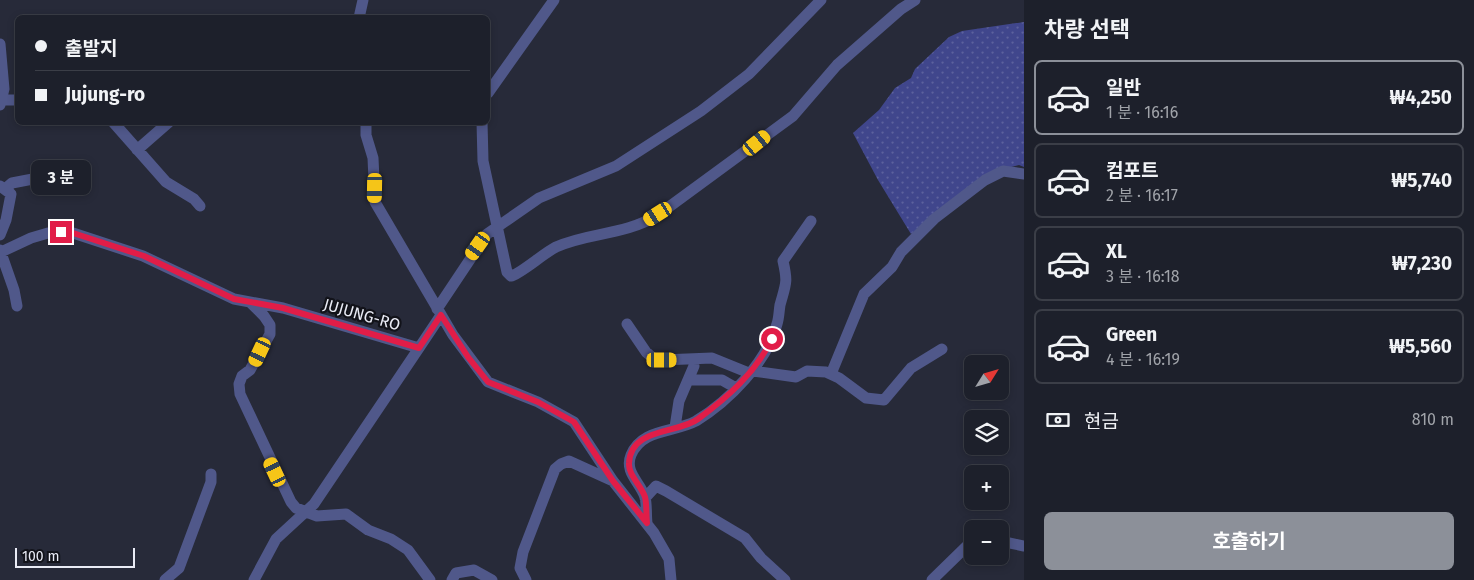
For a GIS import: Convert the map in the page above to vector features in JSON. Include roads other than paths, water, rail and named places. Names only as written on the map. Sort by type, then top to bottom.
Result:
[{"type":"lane","points":[[359,15],[363,0]]},
{"type":"lane","points":[[490,90],[554,0]]},
{"type":"lane","points":[[254,580],[276,539],[306,513],[343,463],[376,410],[419,348],[487,234],[495,226],[539,198],[616,166],[701,111],[749,74],[821,0]]},
{"type":"lane","points":[[482,125],[483,161],[491,194],[495,226],[507,272],[510,276],[516,276],[538,258],[570,242],[618,232],[649,220],[793,116],[837,65],[900,9],[915,0]]},
{"type":"lane","points":[[0,44],[4,84],[1,102],[15,100]]},
{"type":"lane","points":[[116,125],[166,182],[194,199],[200,206]]},
{"type":"lane","points":[[137,150],[166,125]]},
{"type":"lane","points":[[366,125],[366,135],[372,158],[375,202],[439,312],[476,368],[488,382],[538,402],[574,422],[613,481],[647,523],[669,559],[672,580]]},
{"type":"lane","points":[[832,374],[864,294],[892,267],[901,252],[934,219],[985,180],[1003,171],[1024,174]]},
{"type":"lane","points":[[0,235],[11,194],[2,188],[12,183],[38,178]]},
{"type":"lane","points":[[647,523],[645,498],[630,472],[628,464],[630,456],[639,442],[662,431],[697,420],[725,400],[763,357],[778,323],[787,282],[783,261],[811,221]]},
{"type":"lane","name":"JUJUNG-RO","points":[[0,251],[39,235],[73,233],[144,256],[234,299],[283,308],[419,348]]},
{"type":"lane","points":[[0,251],[14,290],[17,306]]},
{"type":"lane","points":[[251,303],[270,325],[270,334],[250,370],[242,376],[238,384],[240,394],[286,494],[296,508],[306,513],[317,516],[346,514],[368,530],[408,550],[430,580]]},
{"type":"lane","points":[[627,324],[646,352],[653,358],[662,360],[712,358],[751,372],[796,377],[807,371],[832,374],[866,398],[884,400],[911,368],[942,349]]},
{"type":"lane","points":[[675,427],[679,402],[690,380],[694,366]]},
{"type":"lane","points":[[690,380],[722,380],[736,388]]},
{"type":"lane","points":[[526,580],[520,568],[523,552],[555,470],[561,464],[569,461],[613,481]]},
{"type":"lane","points":[[164,580],[179,568],[211,482],[211,474]]},
{"type":"lane","points":[[645,498],[656,486],[666,491],[745,538],[760,558],[785,580]]},
{"type":"lane","points":[[1009,543],[1024,546]]},
{"type":"lane","points":[[932,580],[964,549]]},
{"type":"lane","points":[[452,580],[456,573],[474,570],[492,580]]}]
